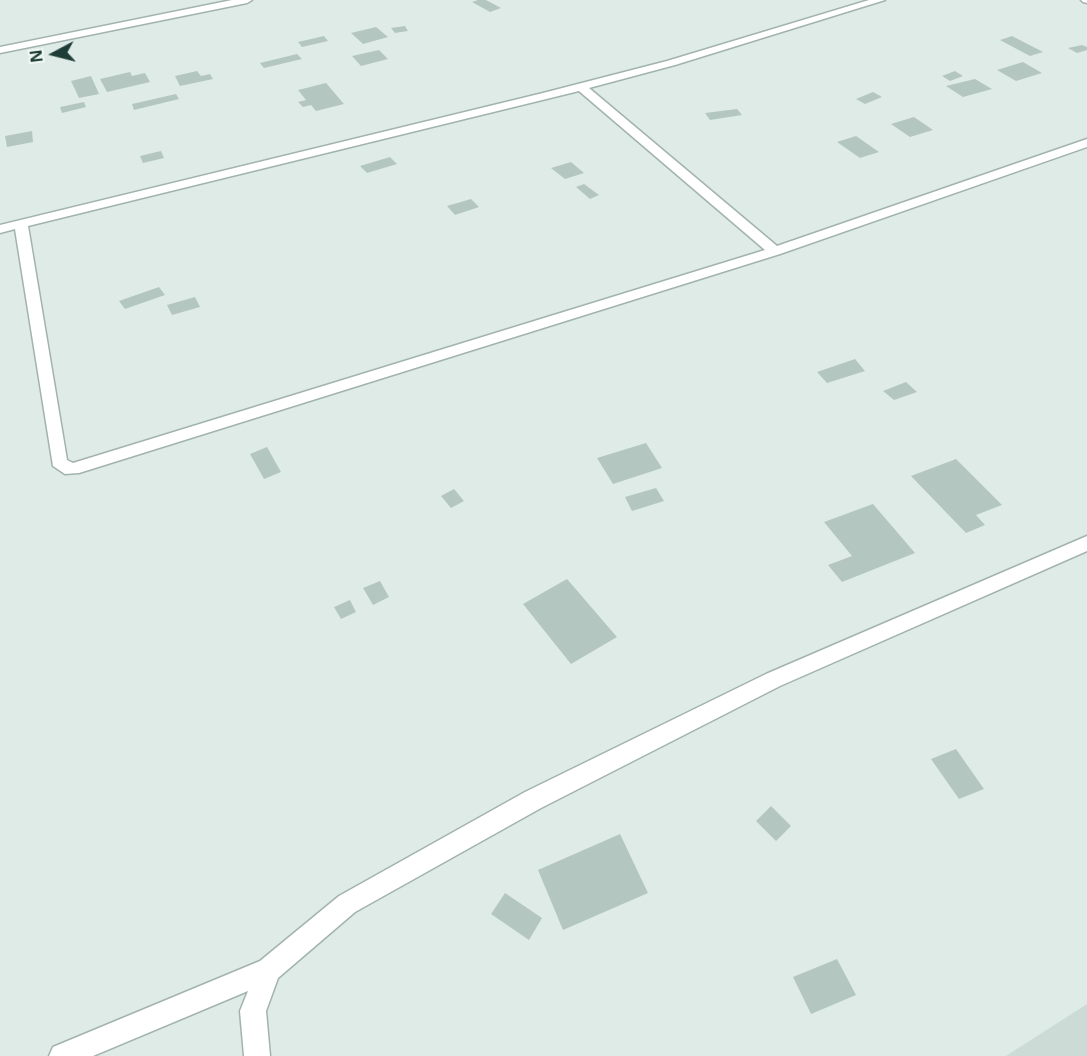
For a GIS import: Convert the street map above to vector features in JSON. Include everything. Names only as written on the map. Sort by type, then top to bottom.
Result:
[{"type":"street","points":[[0,50],[247,0]]},
{"type":"street","points":[[0,229],[580,87],[671,63],[880,0]]},
{"type":"street","points":[[580,87],[775,251]]},
{"type":"street","points":[[21,224],[59,462],[65,468],[73,469],[775,251],[1087,143]]},
{"type":"street","points":[[62,1056],[269,970],[347,904],[533,801],[773,680],[1087,543]]},
{"type":"street","points":[[257,1056],[253,1011],[269,970]]},
{"type":"shaded area","points":[[1087,1004],[1087,1056],[1006,1056]]},
{"type":"building","points":[[486,0],[501,8],[490,12],[472,2]]},
{"type":"building","points":[[405,26],[408,31],[395,33],[391,28]]},
{"type":"building","points":[[376,27],[388,37],[363,44],[351,33]]},
{"type":"building","points":[[324,36],[328,41],[302,47],[298,42]]},
{"type":"building","points":[[1012,36],[1043,52],[1030,56],[1000,40]]},
{"type":"building","points":[[1082,45],[1087,47],[1087,50],[1077,53],[1068,48]]},
{"type":"building","points":[[379,50],[388,59],[361,66],[352,56]]},
{"type":"building","points":[[297,54],[302,59],[264,68],[260,63]]},
{"type":"building","points":[[1023,62],[1042,73],[1016,81],[997,70]]},
{"type":"building","points":[[197,71],[201,76],[210,74],[213,79],[180,86],[175,76]]},
{"type":"building","points":[[955,71],[963,76],[950,81],[942,76]]},
{"type":"building","points":[[130,72],[132,76],[145,73],[150,82],[107,92],[100,79]]},
{"type":"building","points":[[91,76],[99,94],[79,98],[71,81]]},
{"type":"building","points":[[975,79],[992,89],[963,97],[946,86]]},
{"type":"building","points":[[326,83],[344,104],[316,111],[311,105],[303,107],[298,102],[306,100],[298,90]]},
{"type":"building","points":[[873,92],[882,97],[865,104],[856,99]]},
{"type":"building","points":[[176,94],[179,99],[134,110],[132,104]]},
{"type":"building","points":[[84,102],[86,107],[62,113],[60,107]]},
{"type":"building","points":[[737,109],[742,115],[710,120],[705,113]]},
{"type":"building","points":[[914,117],[933,130],[910,137],[891,124]]},
{"type":"building","points":[[32,131],[33,142],[7,147],[5,136]]},
{"type":"building","points":[[856,136],[879,152],[860,158],[837,142]]},
{"type":"building","points":[[161,151],[164,158],[143,163],[140,156]]},
{"type":"building","points":[[390,157],[397,164],[367,173],[360,166]]},
{"type":"building","points":[[571,162],[584,173],[565,179],[551,168]]},
{"type":"building","points":[[584,184],[599,195],[590,199],[576,187]]},
{"type":"building","points":[[471,199],[479,207],[455,215],[447,206]]},
{"type":"building","points":[[159,287],[165,295],[125,309],[119,301]]},
{"type":"building","points":[[195,297],[200,307],[172,315],[167,305]]},
{"type":"building","points":[[855,359],[865,371],[827,383],[817,372]]},
{"type":"building","points":[[906,382],[917,392],[894,400],[883,391]]},
{"type":"building","points":[[646,443],[662,468],[613,484],[597,458]]},
{"type":"building","points":[[267,447],[281,472],[264,479],[250,454]]},
{"type":"building","points":[[956,459],[1002,505],[976,515],[985,525],[966,533],[911,476]]},
{"type":"building","points":[[656,488],[664,501],[632,511],[625,497]]},
{"type":"building","points":[[454,489],[464,501],[451,508],[441,496]]},
{"type":"building","points":[[873,504],[915,553],[842,582],[828,565],[852,556],[824,522]]},
{"type":"building","points":[[567,579],[617,637],[571,664],[523,604]]},
{"type":"building","points":[[380,581],[389,597],[373,605],[363,588]]},
{"type":"building","points":[[350,600],[356,612],[341,619],[334,607]]},
{"type":"building","points":[[956,749],[984,789],[959,799],[931,759]]},
{"type":"building","points":[[771,806],[791,826],[776,841],[756,821]]},
{"type":"building","points":[[620,834],[648,893],[563,930],[538,870]]},
{"type":"building","points":[[505,893],[542,918],[529,940],[491,914]]},
{"type":"building","points":[[837,959],[856,995],[811,1014],[793,977]]}]
